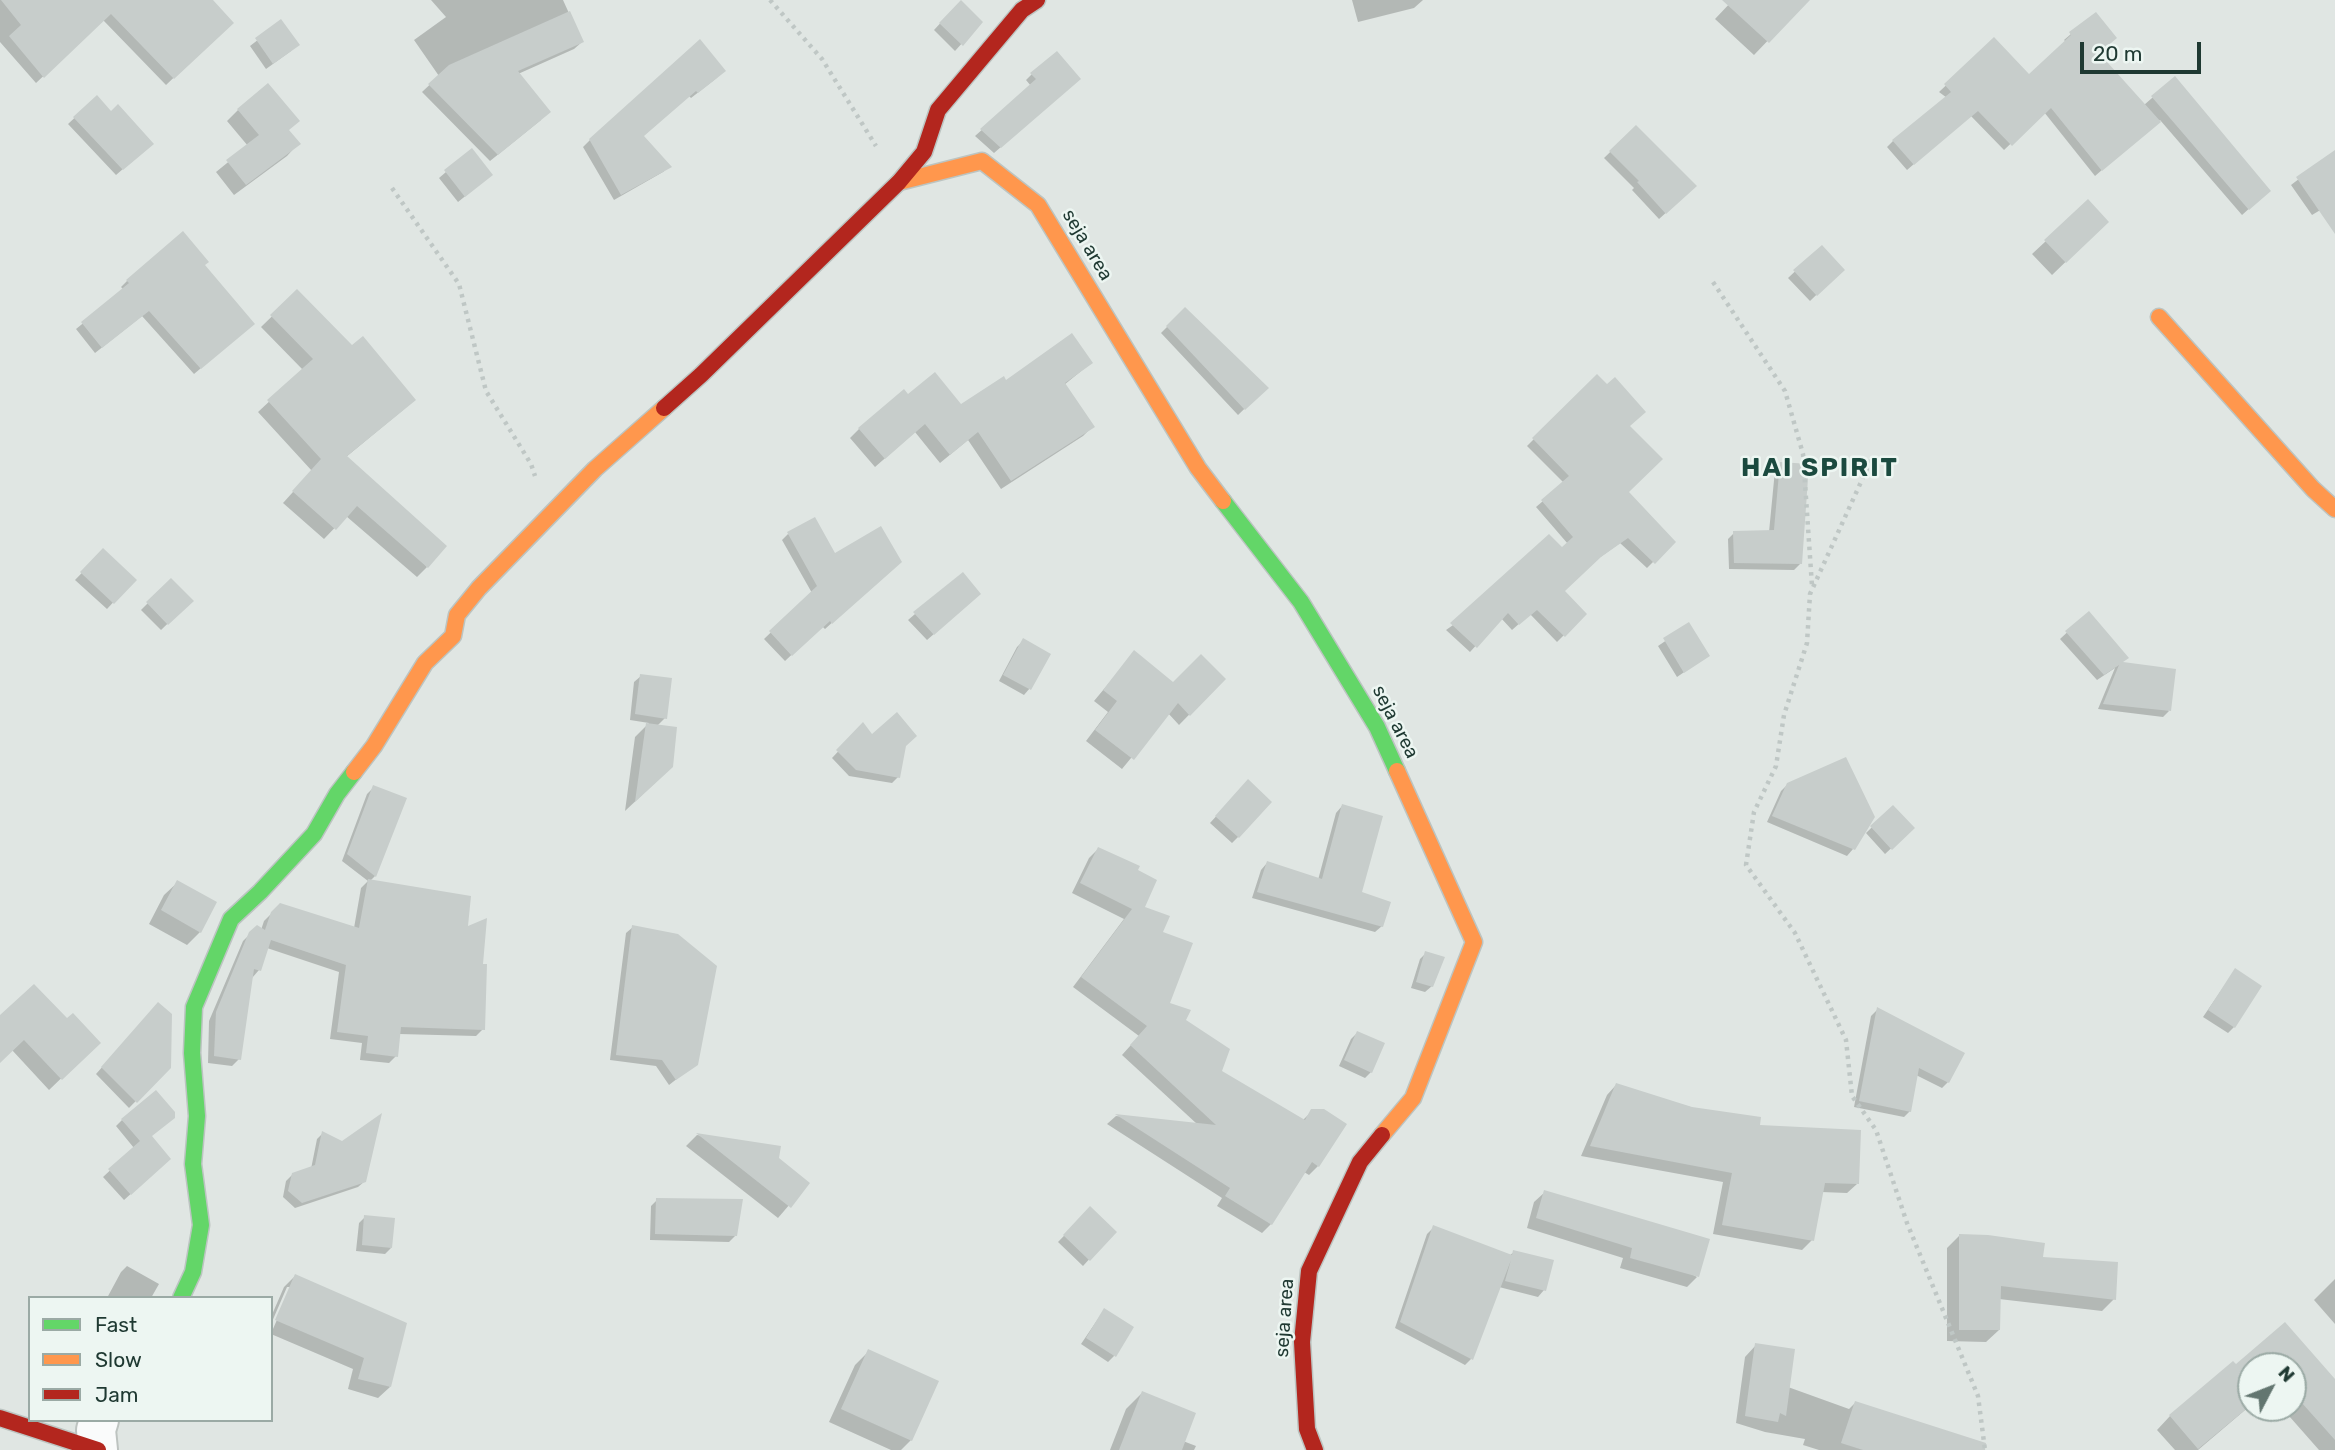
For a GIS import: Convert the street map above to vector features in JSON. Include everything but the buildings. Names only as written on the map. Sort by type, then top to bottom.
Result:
[{"type":"street","points":[[182,1296],[193,1272],[201,1225],[193,1164],[197,1116],[192,1053],[194,1007],[231,919],[260,892],[313,834],[337,794],[374,746],[425,663],[453,636],[457,615],[479,589],[596,469],[701,375],[899,182],[924,152],[938,110],[1022,10],[1037,0]]},
{"type":"street","name":"seja area","points":[[899,182],[982,161],[1038,205],[1198,468],[1301,602],[1377,727],[1474,942],[1413,1098],[1360,1162],[1309,1271],[1302,1342],[1307,1429],[1315,1450]]},
{"type":"street","points":[[2159,317],[2313,489],[2335,509]]},
{"type":"street","points":[[0,1418],[98,1450],[96,1430],[98,1422]]},
{"type":"path","points":[[770,0],[822,59],[899,182]]},
{"type":"path","points":[[392,188],[458,284],[486,391],[531,464],[549,516]]},
{"type":"path","points":[[1713,282],[1785,391],[1802,454],[1812,588]]},
{"type":"path","points":[[1871,460],[1810,594],[1807,643],[1784,715],[1776,766],[1754,812],[1746,865],[1794,933],[1846,1040],[1852,1096],[1876,1130],[1907,1223],[1978,1396],[1985,1450]]},
{"type":"traffic: fast","points":[[1223,501],[1301,602],[1377,727],[1397,771]]},
{"type":"traffic: fast","points":[[182,1296],[193,1272],[201,1225],[193,1164],[197,1116],[192,1053],[194,1007],[231,919],[314,834],[337,794],[354,772]]},
{"type":"traffic: slow","points":[[899,182],[982,161],[1038,205],[1198,468],[1223,501]]},
{"type":"traffic: slow","points":[[2159,317],[2313,489],[2335,509]]},
{"type":"traffic: slow","points":[[354,772],[374,746],[425,663],[453,636],[457,615],[479,588],[595,469],[664,408]]},
{"type":"traffic: slow","points":[[1382,1135],[1413,1098],[1474,942],[1397,771]]},
{"type":"traffic: jam","points":[[664,408],[899,182],[924,152],[938,110],[1022,10],[1037,0]]},
{"type":"traffic: jam","points":[[1315,1450],[1307,1429],[1302,1342],[1309,1271],[1360,1162],[1382,1135]]},
{"type":"traffic: jam","points":[[0,1418],[98,1450]]},
{"type":"district","name":"HAI SPIRIT","points":[[1820,468]]}]
